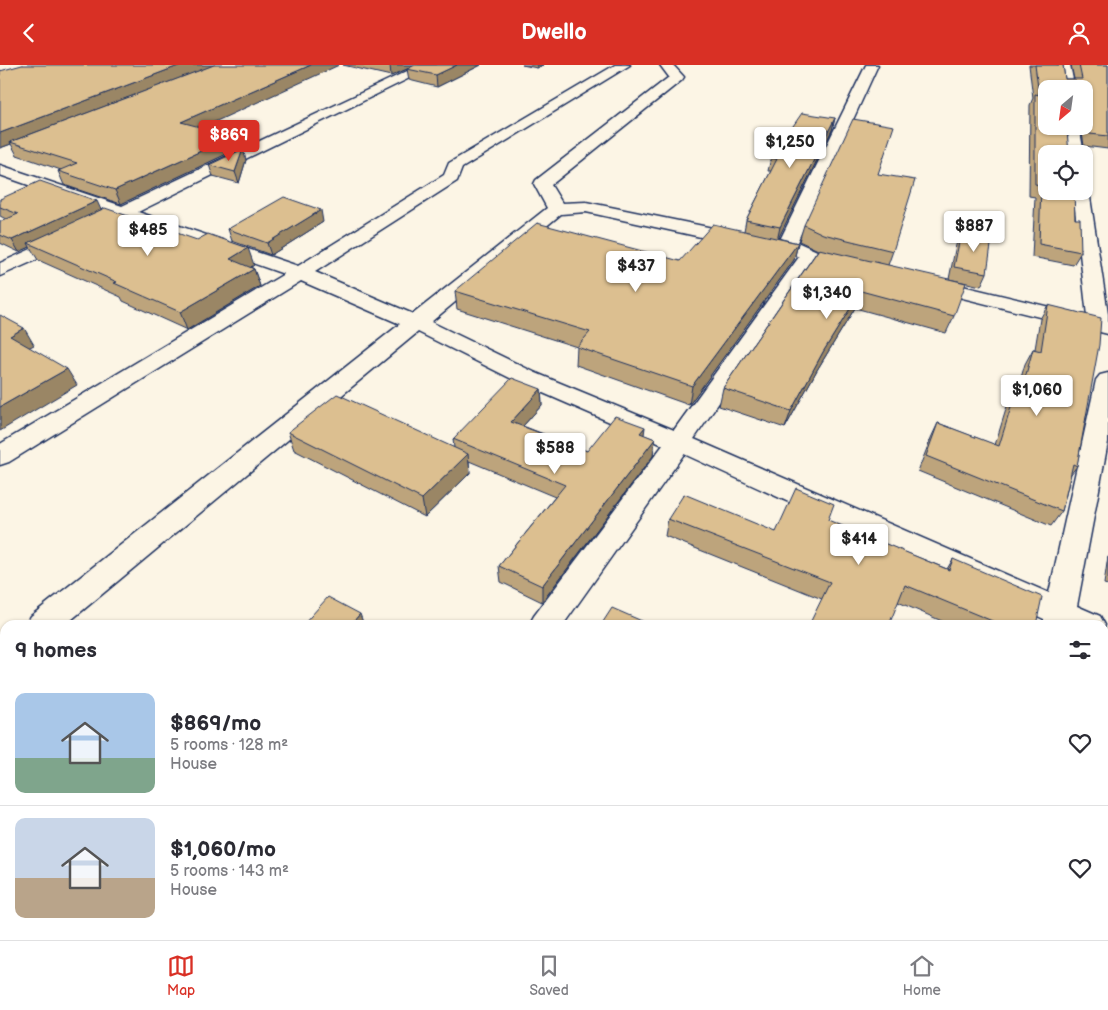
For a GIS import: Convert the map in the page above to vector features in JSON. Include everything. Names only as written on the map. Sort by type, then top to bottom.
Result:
[{"type":"street","points":[[98,224],[430,65]]},
{"type":"street","points":[[0,456],[300,273],[451,178],[455,166],[624,65]]},
{"type":"street","points":[[556,209],[542,184],[677,77],[666,65]]},
{"type":"street","points":[[810,255],[787,244],[872,65]]},
{"type":"street","points":[[1064,65],[1066,80]]},
{"type":"street","points":[[0,170],[300,273],[417,323],[528,378],[679,442],[1060,620],[1108,380]]},
{"type":"street","points":[[906,279],[1103,327],[1082,200]]},
{"type":"street","points":[[48,620],[556,209],[586,207],[768,245],[829,260]]},
{"type":"street","points":[[0,269],[80,233]]},
{"type":"street","points":[[549,620],[679,442],[810,255]]},
{"type":"building","points":[[22,65],[181,65],[0,133],[0,71]]},
{"type":"building","points":[[214,65],[311,65],[181,122],[234,136],[115,190],[58,171],[77,163],[10,142]]},
{"type":"building","points":[[415,65],[457,65],[436,75],[407,69]]},
{"type":"building","points":[[1035,65],[1063,65],[1065,79],[1082,79],[1079,65],[1108,65],[1108,136],[1093,134],[1093,80],[1038,80],[1038,88]]},
{"type":"building","points":[[1035,94],[1038,95],[1038,135],[1067,135],[1068,145],[1038,145],[1038,184],[1035,184]]},
{"type":"building","points":[[802,113],[835,118],[780,227],[746,220],[777,159],[771,158]]},
{"type":"building","points":[[853,119],[894,126],[878,174],[915,180],[893,251],[823,234],[804,225]]},
{"type":"building","points":[[243,149],[235,172],[209,165]]},
{"type":"building","points":[[40,181],[97,201],[12,240],[0,235],[0,222],[18,214],[0,207],[0,199]]},
{"type":"building","points":[[284,197],[321,210],[267,243],[228,229]]},
{"type":"building","points":[[1040,200],[1074,200],[1075,219],[1080,219],[1081,252],[1039,244]]},
{"type":"building","points":[[105,208],[197,240],[208,234],[248,248],[230,259],[254,269],[180,312],[28,243]]},
{"type":"building","points":[[537,223],[680,261],[713,224],[798,243],[692,386],[577,347],[590,332],[455,291]]},
{"type":"building","points":[[961,233],[992,238],[987,273],[954,267]]},
{"type":"building","points":[[819,249],[966,283],[954,316],[861,291],[823,352],[791,411],[723,388]]},
{"type":"building","points":[[1048,305],[1101,318],[1099,345],[1077,466],[1073,464],[1062,511],[926,456],[938,423],[999,446],[1017,388],[1022,389],[1033,349],[1041,351]]},
{"type":"building","points":[[0,315],[24,328],[10,336],[67,369],[0,407]]},
{"type":"building","points":[[512,378],[541,389],[511,422],[587,451],[615,416],[645,427],[640,433],[655,439],[542,586],[499,566],[565,485],[453,439]]},
{"type":"building","points":[[337,394],[468,454],[422,499],[288,432]]},
{"type":"building","points":[[796,488],[834,504],[828,520],[949,570],[953,559],[1042,597],[1037,620],[990,620],[905,585],[891,620],[811,620],[830,582],[668,519],[684,494],[776,532]]},
{"type":"building","points":[[328,597],[360,614],[355,620],[307,620]]},
{"type":"building","points":[[612,608],[640,620],[604,620]]}]
